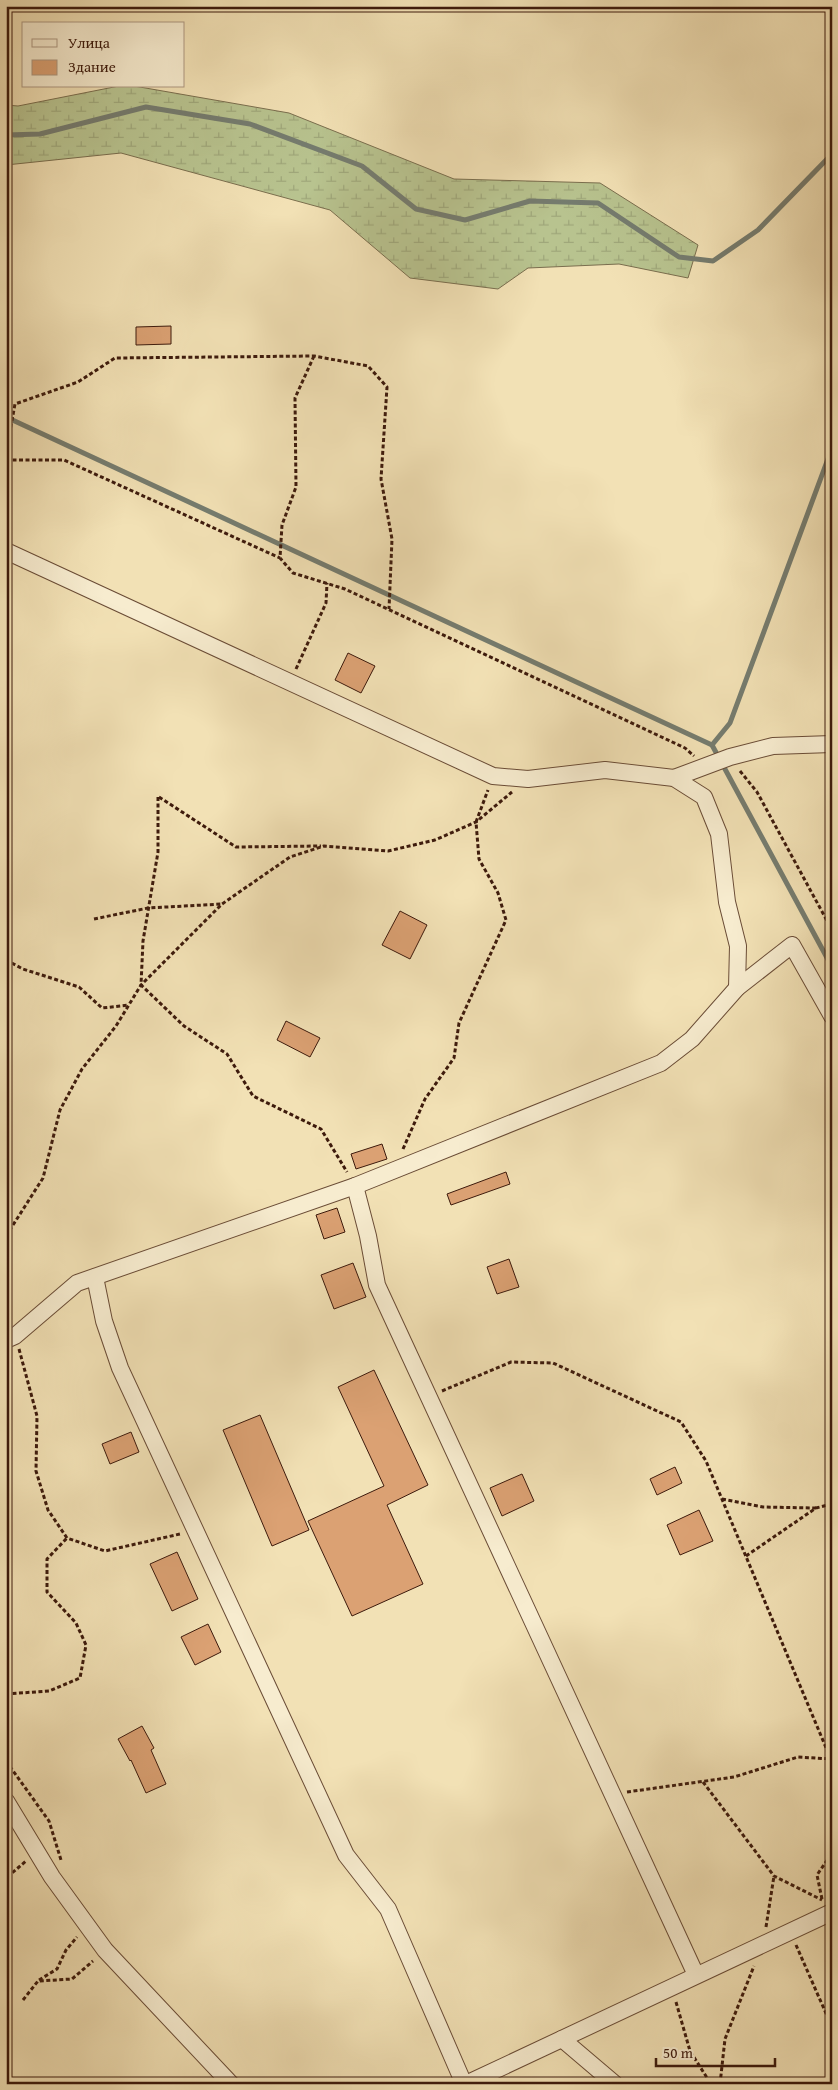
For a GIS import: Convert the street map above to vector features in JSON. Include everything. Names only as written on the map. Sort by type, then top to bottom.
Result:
[{"type":"street","points":[[6,551],[493,776],[528,779],[605,770],[674,778],[704,797],[719,834],[726,902],[738,946],[737,988]]},
{"type":"street","points":[[674,778],[730,757],[773,746],[832,744]]},
{"type":"street","points":[[11,1338],[77,1283],[355,1186],[661,1063],[692,1039],[737,988],[792,945],[832,1016]]},
{"type":"street","points":[[355,1186],[368,1236],[377,1285],[696,1975]]},
{"type":"street","points":[[95,1277],[104,1321],[120,1368],[346,1856],[388,1909],[465,2084],[790,1931],[827,1909]]},
{"type":"street","points":[[6,1801],[37,1852],[105,1950],[230,2084]]},
{"type":"street","points":[[562,2038],[615,2084]]},
{"type":"path","points":[[6,453],[15,404],[78,382],[115,358],[314,356],[368,366],[387,387],[381,479],[392,539],[389,609]]},
{"type":"path","points":[[280,558],[282,525],[296,486],[294,398],[314,356]]},
{"type":"path","points":[[6,460],[64,460],[280,558],[293,574],[345,589],[686,748],[705,766]]},
{"type":"path","points":[[290,682],[326,603],[327,584]]},
{"type":"path","points":[[730,757],[757,792],[832,930]]},
{"type":"path","points":[[394,1170],[425,1099],[454,1058],[459,1023],[506,920],[498,893],[479,858],[476,822],[493,776]]},
{"type":"path","points":[[355,1186],[321,1129],[253,1096],[227,1054],[184,1026],[141,985],[143,941],[158,852],[158,797],[236,847],[324,846],[388,851],[435,840],[476,822],[528,779]]},
{"type":"path","points":[[6,1236],[43,1178],[60,1110],[82,1069],[116,1026],[141,985],[222,904],[290,857],[324,846]]},
{"type":"path","points":[[94,919],[148,908],[222,904]]},
{"type":"path","points":[[6,960],[79,987],[102,1008],[129,1005]]},
{"type":"path","points":[[11,1338],[37,1416],[36,1471],[48,1510],[67,1538],[105,1551],[195,1530]]},
{"type":"path","points":[[428,1396],[511,1362],[553,1363],[681,1422],[706,1461],[831,1760],[798,1757],[734,1777],[612,1794]]},
{"type":"path","points":[[722,1499],[763,1507],[816,1508],[832,1504]]},
{"type":"path","points":[[746,1556],[816,1508]]},
{"type":"path","points":[[6,1694],[49,1691],[80,1678],[86,1645],[76,1623],[46,1592],[47,1559],[67,1538]]},
{"type":"path","points":[[6,1761],[49,1821],[63,1866]]},
{"type":"path","points":[[703,1782],[774,1876],[827,1909]]},
{"type":"path","points":[[6,1874],[12,1873],[37,1852]]},
{"type":"path","points":[[827,1909],[817,1875],[832,1853]]},
{"type":"path","points":[[720,2084],[725,2039],[763,1944],[774,1876]]},
{"type":"path","points":[[22,2000],[38,1981],[57,1969],[66,1950],[87,1925]]},
{"type":"path","points":[[790,1931],[832,2027]]},
{"type":"path","points":[[38,1981],[72,1979],[105,1950]]},
{"type":"path","points":[[672,1987],[690,2051],[711,2084]]},
{"type":"green space","points":[[109,88],[145,88],[289,113],[454,179],[600,183],[698,245],[688,278],[619,264],[528,268],[498,289],[410,278],[330,210],[121,153],[6,165],[6,105],[18,106]]},
{"type":"building","points":[[171,326],[171,344],[136,345],[136,327]]},
{"type":"building","points":[[348,653],[375,666],[361,693],[335,680]]},
{"type":"building","points":[[400,911],[427,925],[410,959],[382,945]]},
{"type":"building","points":[[286,1021],[320,1038],[310,1057],[277,1040]]},
{"type":"building","points":[[382,1144],[387,1159],[356,1169],[351,1154]]},
{"type":"building","points":[[506,1172],[510,1184],[451,1205],[447,1194]]},
{"type":"building","points":[[337,1208],[345,1232],[324,1239],[316,1215]]},
{"type":"building","points":[[509,1259],[519,1287],[497,1294],[487,1267]]},
{"type":"building","points":[[353,1263],[366,1297],[334,1309],[321,1275]]},
{"type":"building","points":[[374,1370],[428,1485],[387,1505],[423,1584],[352,1616],[308,1521],[384,1486],[338,1387]]},
{"type":"building","points":[[260,1415],[309,1530],[272,1546],[223,1430]]},
{"type":"building","points":[[131,1432],[139,1452],[110,1464],[102,1444]]},
{"type":"building","points":[[675,1467],[682,1483],[657,1495],[650,1479]]},
{"type":"building","points":[[522,1474],[534,1501],[502,1516],[490,1488]]},
{"type":"building","points":[[699,1510],[713,1541],[680,1555],[667,1525]]},
{"type":"building","points":[[177,1552],[198,1599],[172,1611],[150,1564]]},
{"type":"building","points":[[208,1624],[221,1652],[195,1665],[181,1637]]},
{"type":"building","points":[[142,1726],[154,1748],[151,1750],[166,1784],[146,1793],[131,1760],[118,1739]]},
{"type":"waterway","points":[[6,135],[40,134],[146,107],[250,124],[362,166],[416,209],[465,220],[530,201],[598,203],[679,257],[713,261],[758,230],[832,154]]},
{"type":"waterway","points":[[6,417],[712,745],[832,967]]},
{"type":"waterway","points":[[712,745],[730,723],[832,448]]}]
